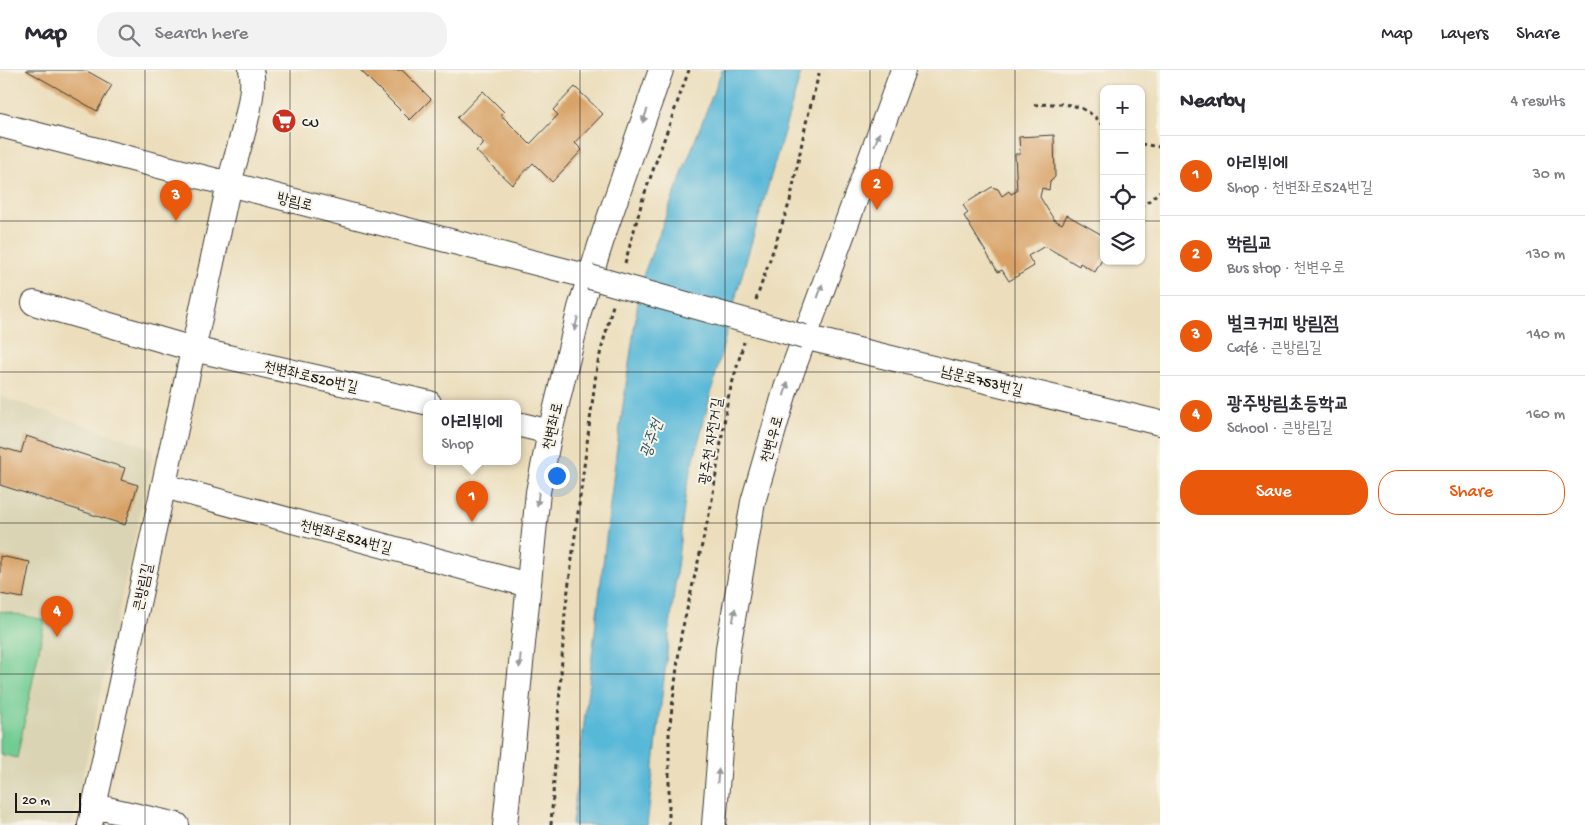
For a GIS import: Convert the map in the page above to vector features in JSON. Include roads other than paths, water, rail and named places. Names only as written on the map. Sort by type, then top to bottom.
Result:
[{"type":"street","name":"큰방림길","points":[[92,815],[229,184],[250,98],[253,77],[251,70]]},
{"type":"street","name":"천변좌로","points":[[504,825],[538,492],[550,432],[590,277],[661,70]]},
{"type":"street","name":"천변우로","points":[[714,825],[728,648],[753,502],[786,388],[804,337],[904,75]]},
{"type":"street","name":"방림로","points":[[0,125],[590,277],[804,337]]},
{"type":"street","points":[[34,303],[193,348]]},
{"type":"street","name":"남문로753번길","points":[[804,337],[1160,424]]},
{"type":"street","name":"천변좌로520번길","points":[[193,348],[423,402]]},
{"type":"street","points":[[521,425],[550,432]]},
{"type":"street","name":"천변좌로524번길","points":[[164,486],[528,586]]},
{"type":"street","points":[[92,815],[177,825]]},
{"type":"water","name":"광주천","points":[[722,70],[802,70],[737,292],[686,490],[647,825],[572,825],[616,454],[641,281]]},
{"type":"place","name":"CU","points":[[284,121]]},
{"type":"place","name":"학림교","points":[[877,210]]},
{"type":"place","name":"벌크커피 방림점","points":[[176,221]]},
{"type":"place","name":"아리뷔에","points":[[472,522]]},
{"type":"place","name":"광주방림초등학교","points":[[57,637]]}]
